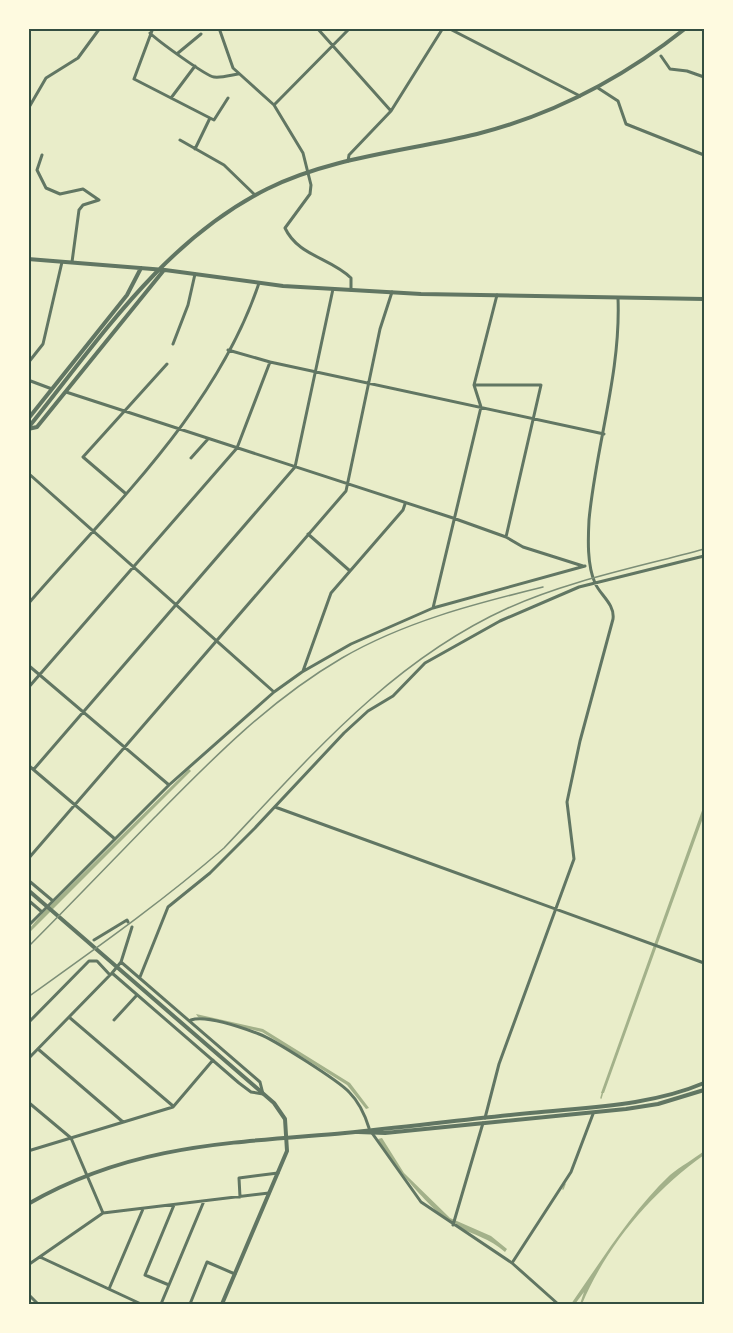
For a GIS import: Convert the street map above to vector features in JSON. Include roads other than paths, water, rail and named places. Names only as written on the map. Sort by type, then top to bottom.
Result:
[{"type":"street","points":[[28,109],[46,78],[78,58],[100,28]]},
{"type":"street","points":[[153,28],[134,79],[214,120],[228,98]]},
{"type":"street","points":[[219,28],[228,58],[238,74],[274,105],[303,153],[309,173],[310,194],[285,228],[293,242],[338,267],[351,278],[351,290]]},
{"type":"street","points":[[317,28],[391,111]]},
{"type":"street","points":[[274,105],[350,28]]},
{"type":"street","points":[[347,163],[349,155],[391,111],[443,28]]},
{"type":"street","points":[[448,28],[581,97]]},
{"type":"street","points":[[28,429],[113,322],[168,259],[203,228],[228,211],[255,195],[309,173],[505,126],[581,97],[635,67],[686,28]]},
{"type":"street","points":[[150,33],[163,46],[213,77],[238,74]]},
{"type":"street","points":[[177,53],[201,34]]},
{"type":"street","points":[[661,56],[670,69],[687,71],[705,77]]},
{"type":"street","points":[[171,98],[195,66]]},
{"type":"street","points":[[598,88],[618,101],[626,124],[705,155]]},
{"type":"street","points":[[195,149],[210,118]]},
{"type":"street","points":[[180,140],[224,165],[255,195]]},
{"type":"street","points":[[42,155],[37,170],[46,188],[60,194],[80,188],[92,193],[99,200],[83,205],[79,210],[72,262]]},
{"type":"street","points":[[28,259],[165,270],[259,283],[333,289],[705,299]]},
{"type":"street","points":[[28,363],[43,344],[62,262]]},
{"type":"street","points":[[28,419],[127,295],[141,268]]},
{"type":"street","points":[[28,429],[37,427],[165,270]]},
{"type":"street","points":[[173,344],[186,312],[195,274]]},
{"type":"street","points":[[28,604],[179,429],[228,350],[251,305],[259,283]]},
{"type":"street","points":[[34,769],[295,467],[333,289]]},
{"type":"street","points":[[28,859],[343,496],[349,484],[382,320],[392,292]]},
{"type":"street","points":[[433,608],[481,407],[474,386],[497,295]]},
{"type":"street","points":[[453,1225],[485,1124],[483,1117],[499,1064],[574,859],[567,802],[580,741],[613,619],[609,603],[596,584],[590,567],[589,520],[619,336],[618,298]]},
{"type":"street","points":[[228,350],[270,362],[604,434]]},
{"type":"street","points":[[28,688],[237,448],[270,362]]},
{"type":"street","points":[[124,494],[83,457],[167,364]]},
{"type":"street","points":[[28,380],[52,389]]},
{"type":"street","points":[[474,386],[541,385],[506,537]]},
{"type":"street","points":[[66,392],[506,537],[523,548],[590,567]]},
{"type":"street","points":[[191,458],[208,438]]},
{"type":"street","points":[[28,473],[91,532],[274,692]]},
{"type":"street","points":[[302,672],[331,593],[403,510],[405,504]]},
{"type":"street","points":[[308,534],[350,571]]},
{"type":"street","points":[[140,977],[168,907],[210,873],[368,711],[393,696],[425,663],[500,621],[579,587],[705,556]]},
{"type":"street","points":[[28,926],[169,785],[274,692],[302,672],[351,644],[433,608],[585,566]]},
{"type":"street","points":[[28,665],[169,785]]},
{"type":"street","points":[[28,765],[115,839]]},
{"type":"street","points":[[275,807],[705,963]]},
{"type":"street","points":[[28,880],[53,901]]},
{"type":"street","points":[[28,890],[280,1109],[287,1138],[287,1151],[222,1305]]},
{"type":"street","points":[[28,900],[42,912]]},
{"type":"street","points":[[94,940],[127,920],[128,922]]},
{"type":"street","points":[[28,1059],[121,962],[132,927]]},
{"type":"street","points":[[28,1023],[88,961],[97,961],[251,1092],[263,1094]]},
{"type":"street","points":[[121,962],[191,1020],[260,1082],[263,1094]]},
{"type":"street","points":[[114,1020],[137,994]]},
{"type":"street","points":[[69,1017],[173,1107]]},
{"type":"street","points":[[191,1020],[196,1018],[222,1022],[261,1034],[347,1089],[361,1107],[370,1131],[421,1202],[512,1263],[558,1305]]},
{"type":"street","points":[[38,1049],[123,1122]]},
{"type":"street","points":[[28,1150],[173,1107],[213,1060]]},
{"type":"street","points":[[370,1131],[651,1100],[705,1083]]},
{"type":"street","points":[[28,1204],[88,1174],[181,1148],[592,1114],[658,1104],[705,1090]]},
{"type":"street","points":[[28,1102],[71,1138],[103,1213]]},
{"type":"street","points":[[512,1263],[571,1172],[592,1114]]},
{"type":"street","points":[[240,1197],[239,1178],[278,1173]]},
{"type":"street","points":[[28,1265],[103,1213],[269,1193]]},
{"type":"street","points":[[161,1305],[204,1201]]},
{"type":"street","points":[[169,1285],[145,1275],[174,1205]]},
{"type":"street","points":[[109,1289],[143,1209]]},
{"type":"street","points":[[40,1257],[141,1305]]},
{"type":"street","points":[[190,1305],[207,1262],[235,1274]]},
{"type":"street","points":[[28,1294],[38,1305]]},
{"type":"waterway","points":[[601,1098],[603,1091]]},
{"type":"waterway","points":[[563,1189],[565,1184]]},
{"type":"railway","points":[[28,997],[201,868],[224,848],[354,714],[426,655],[466,630],[532,598],[580,582],[704,549]]},
{"type":"railway","points":[[28,947],[243,731],[316,674],[366,645],[415,624],[465,607],[543,587]]}]
